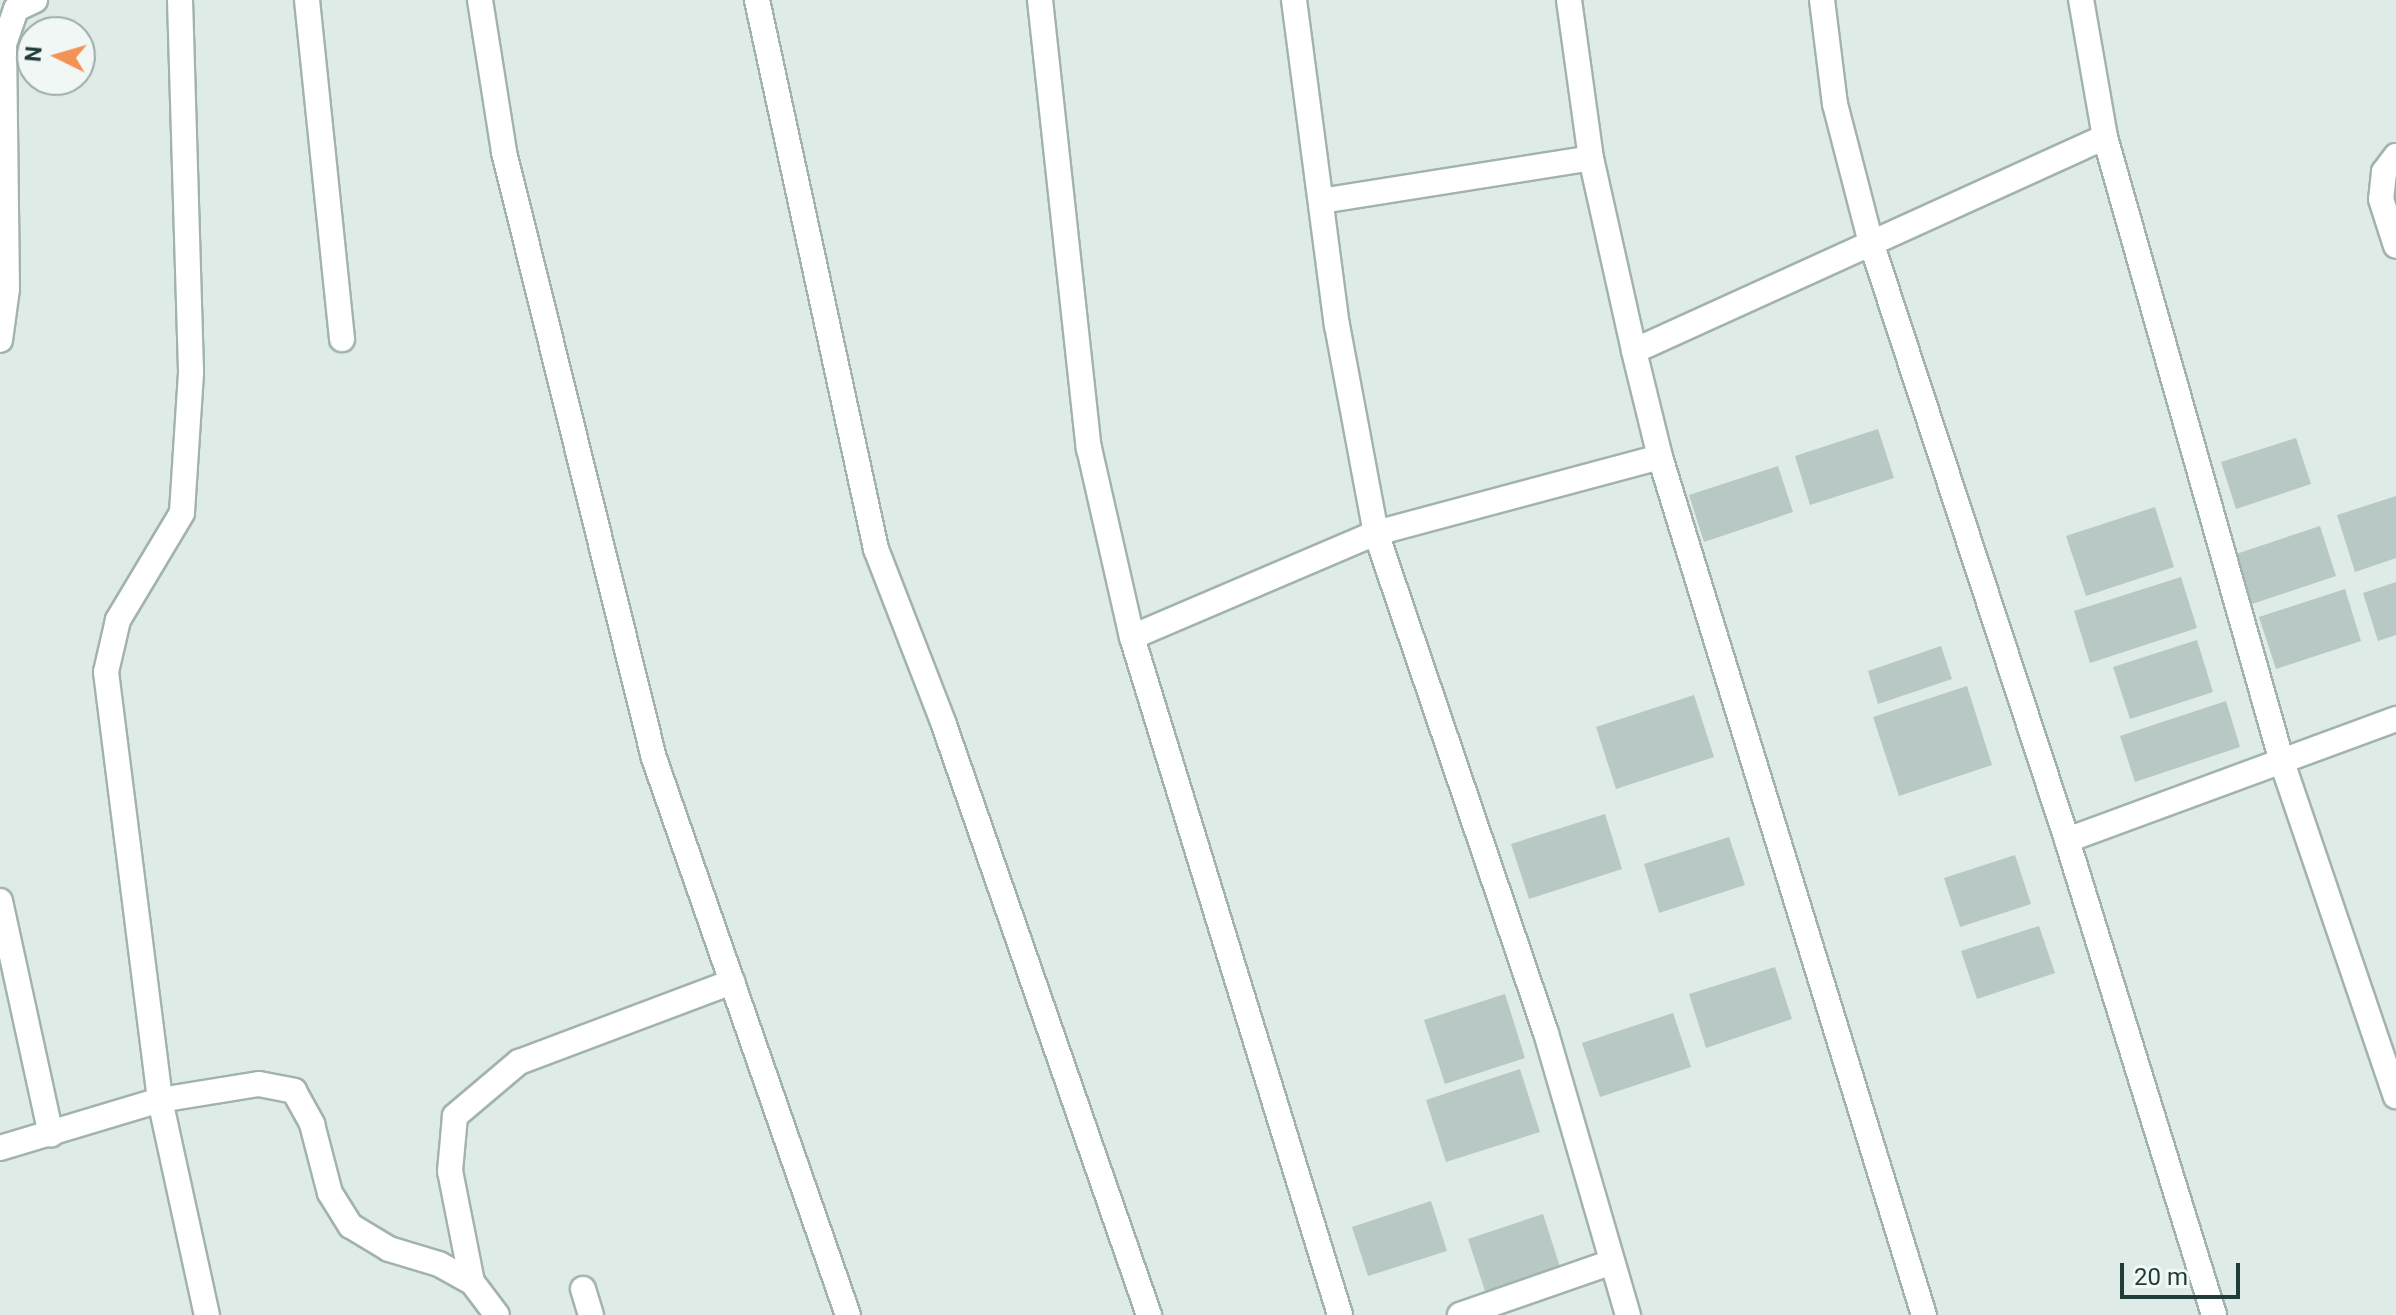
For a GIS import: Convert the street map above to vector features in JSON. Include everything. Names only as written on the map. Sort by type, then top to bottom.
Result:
[{"type":"street","points":[[180,0],[191,373],[182,513],[118,620],[106,672],[160,1100],[207,1315]]},
{"type":"street","points":[[307,0],[342,339]]},
{"type":"street","points":[[480,0],[504,152],[654,758],[848,1315]]},
{"type":"street","points":[[757,0],[876,549],[943,722],[1149,1315]]},
{"type":"street","points":[[1040,0],[1089,448],[1132,637],[1340,1315]]},
{"type":"street","points":[[1294,0],[1337,325],[1376,533],[1546,1033],[1628,1315]]},
{"type":"street","points":[[1569,0],[1591,158],[1660,457],[1924,1315]]},
{"type":"street","points":[[1822,0],[1835,104],[1870,239],[2067,840],[2214,1315]]},
{"type":"street","points":[[2081,0],[2105,137],[2282,762],[2396,1096]]},
{"type":"street","points":[[0,340],[7,289],[4,44],[20,3]]},
{"type":"street","points":[[1634,351],[1870,239],[2105,137]]},
{"type":"street","points":[[2396,156],[2384,172],[2381,199],[2396,246]]},
{"type":"street","points":[[1321,201],[1591,158]]},
{"type":"street","points":[[1132,637],[1376,533],[1660,457]]},
{"type":"street","points":[[2067,840],[2396,719]]},
{"type":"street","points":[[0,901],[51,1134]]},
{"type":"street","points":[[472,1282],[450,1171],[455,1116],[519,1062],[732,982]]},
{"type":"street","points":[[0,1148],[160,1100],[259,1084],[294,1091],[312,1124],[330,1193],[351,1226],[389,1249],[439,1264],[472,1282],[497,1315]]},
{"type":"street","points":[[1460,1315],[1612,1262]]},
{"type":"street","points":[[583,1289],[591,1315]]},
{"type":"building","points":[[1878,429],[1894,478],[1810,505],[1795,456]]},
{"type":"building","points":[[2296,438],[2311,484],[2236,509],[2221,462]]},
{"type":"building","points":[[1778,466],[1793,512],[1704,542],[1689,495]]},
{"type":"building","points":[[2396,496],[2396,558],[2355,572],[2337,515]]},
{"type":"building","points":[[2155,507],[2174,567],[2086,596],[2066,536]]},
{"type":"building","points":[[2320,526],[2336,576],[2249,605],[2233,555]]},
{"type":"building","points":[[2181,577],[2197,628],[2090,663],[2074,611]]},
{"type":"building","points":[[2396,582],[2396,635],[2378,641],[2363,593]]},
{"type":"building","points":[[2345,589],[2361,641],[2276,669],[2259,617]]},
{"type":"building","points":[[2197,640],[2213,692],[2130,719],[2113,667]]},
{"type":"building","points":[[1941,646],[1952,679],[1878,704],[1868,671]]},
{"type":"building","points":[[1967,686],[1992,765],[1899,796],[1873,717]]},
{"type":"building","points":[[1694,695],[1714,757],[1616,789],[1596,727]]},
{"type":"building","points":[[2226,701],[2240,747],[2135,782],[2120,736]]},
{"type":"building","points":[[1605,814],[1622,869],[1529,899],[1511,844]]},
{"type":"building","points":[[1729,837],[1745,885],[1659,913],[1644,864]]},
{"type":"building","points":[[2015,855],[2031,904],[1960,927],[1944,878]]},
{"type":"building","points":[[2039,926],[2055,973],[1977,999],[1961,951]]},
{"type":"building","points":[[1775,967],[1792,1019],[1706,1048],[1689,994]]},
{"type":"building","points":[[1505,994],[1525,1058],[1445,1084],[1424,1020]]},
{"type":"building","points":[[1673,1013],[1691,1067],[1600,1097],[1582,1043]]},
{"type":"building","points":[[1520,1069],[1540,1132],[1446,1162],[1426,1100]]},
{"type":"building","points":[[1431,1201],[1447,1251],[1368,1276],[1352,1227]]},
{"type":"building","points":[[1543,1214],[1561,1270],[1486,1294],[1468,1239]]}]
